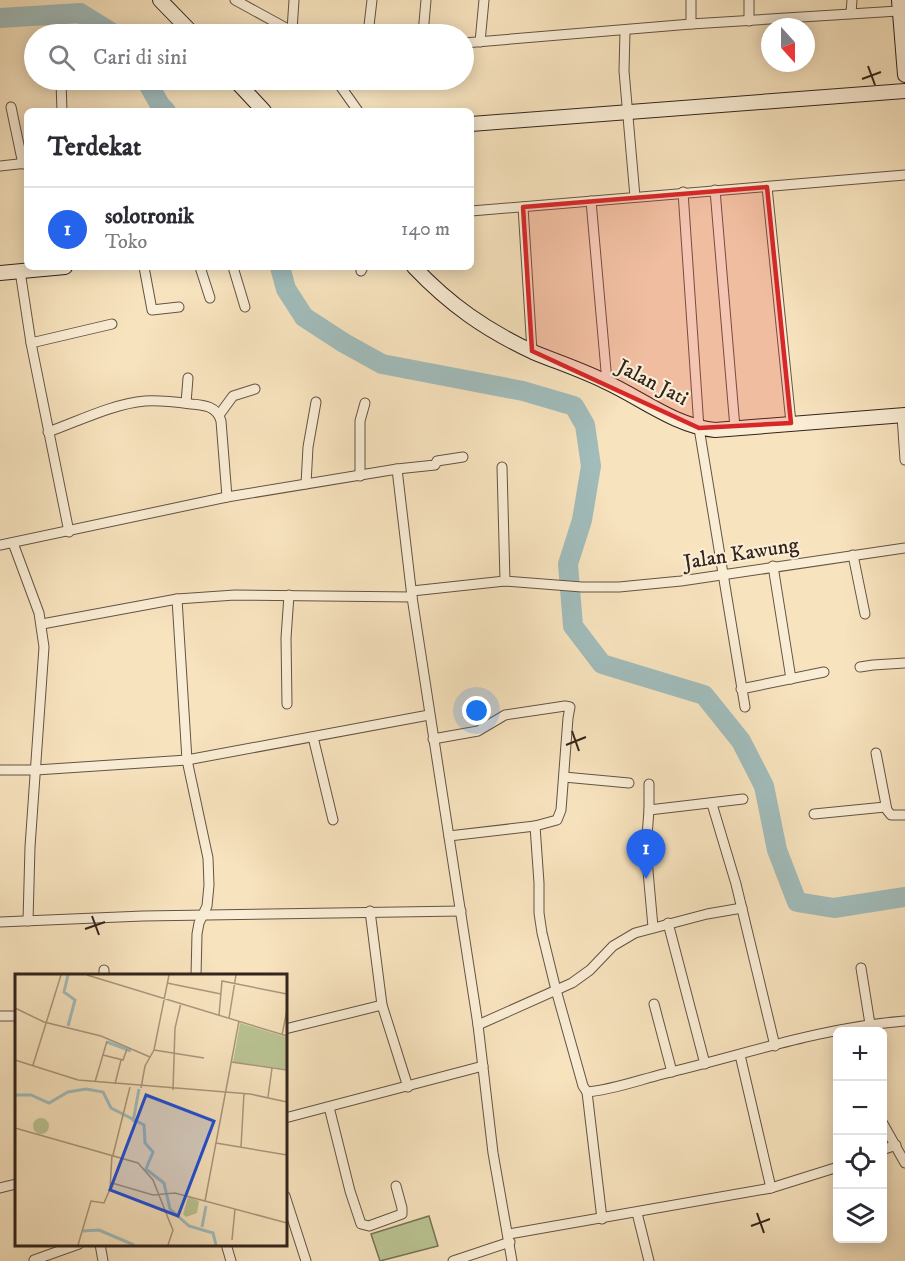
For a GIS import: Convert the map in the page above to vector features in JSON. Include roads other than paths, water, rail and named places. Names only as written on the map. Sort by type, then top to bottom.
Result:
[{"type":"street","points":[[160,0],[183,24]]},
{"type":"street","points":[[235,0],[251,5],[282,24]]},
{"type":"street","points":[[294,0],[295,24]]},
{"type":"street","points":[[369,24],[372,0]]},
{"type":"street","points":[[424,24],[426,0]]},
{"type":"street","points":[[480,42],[484,0]]},
{"type":"street","points":[[691,0],[691,24]]},
{"type":"street","points":[[749,0],[749,21]]},
{"type":"street","points":[[851,13],[852,0]]},
{"type":"street","points":[[474,42],[851,13],[899,5],[905,75]]},
{"type":"street","points":[[625,31],[624,71],[635,197]]},
{"type":"street","points":[[61,90],[62,108]]},
{"type":"street","points":[[244,90],[261,108]]},
{"type":"street","points":[[343,90],[356,108]]},
{"type":"street","points":[[474,124],[905,91]]},
{"type":"street","points":[[11,106],[24,160]]},
{"type":"street","points":[[0,166],[24,164]]},
{"type":"street","points":[[474,211],[683,192],[905,176]]},
{"type":"street","points":[[767,187],[791,423]]},
{"type":"street","points":[[715,190],[735,428]]},
{"type":"street","points":[[683,192],[699,428],[745,707]]},
{"type":"street","points":[[591,201],[607,382]]},
{"type":"street","points":[[523,207],[532,351]]},
{"type":"street","points":[[0,273],[31,270]]},
{"type":"street","points":[[145,270],[152,310],[179,307]]},
{"type":"street","points":[[201,270],[210,298]]},
{"type":"street","points":[[234,270],[245,307]]},
{"type":"street","name":"Jalan Jati","points":[[417,270],[442,296],[462,312],[532,351],[607,382],[648,405],[699,428],[715,430],[903,416]]},
{"type":"street","points":[[20,271],[31,343],[69,532]]},
{"type":"street","points":[[31,343],[112,324]]},
{"type":"street","points":[[186,403],[188,378]]},
{"type":"street","points":[[219,415],[232,396],[255,389]]},
{"type":"street","points":[[48,432],[123,405],[160,401],[212,408],[219,415],[223,438],[227,497]]},
{"type":"street","points":[[306,484],[308,447],[316,402]]},
{"type":"street","points":[[360,476],[360,422],[365,403]]},
{"type":"street","points":[[903,416],[905,460]]},
{"type":"street","points":[[0,545],[227,497],[435,465],[437,461],[463,457]]},
{"type":"street","points":[[502,467],[505,581]]},
{"type":"street","points":[[398,469],[429,715],[478,1024],[493,1153],[512,1261]]},
{"type":"street","points":[[13,543],[42,624],[44,647],[30,847],[28,921]]},
{"type":"street","name":"Jalan Kawung","points":[[42,624],[177,599],[236,595],[412,594],[505,581],[540,585],[619,587],[681,581],[905,548]]},
{"type":"street","points":[[853,555],[865,614]]},
{"type":"street","points":[[773,566],[791,679]]},
{"type":"street","points":[[287,704],[286,638],[289,595]]},
{"type":"street","points":[[177,599],[187,760],[208,858],[210,897],[197,934],[196,974]]},
{"type":"street","points":[[860,668],[873,664],[905,663]]},
{"type":"street","points":[[741,689],[824,672]]},
{"type":"street","points":[[433,739],[478,731],[505,715],[570,706],[560,816],[552,822],[535,826],[449,836]]},
{"type":"street","points":[[0,770],[36,770],[187,760],[429,715]]},
{"type":"street","points":[[313,737],[333,820]]},
{"type":"street","points":[[876,753],[885,807],[891,815],[905,815]]},
{"type":"street","points":[[564,777],[629,783]]},
{"type":"street","points":[[649,784],[646,849],[653,927]]},
{"type":"street","points":[[649,810],[743,799]]},
{"type":"street","points":[[712,804],[742,908],[775,1046]]},
{"type":"street","points":[[814,814],[885,807]]},
{"type":"street","points":[[535,826],[540,883],[539,913],[556,990],[583,1086],[587,1092],[602,1219]]},
{"type":"street","points":[[478,1024],[556,990],[582,976],[622,940],[668,923],[742,908]]},
{"type":"street","points":[[0,922],[370,911],[461,911]]},
{"type":"street","points":[[370,911],[382,1005],[408,1087]]},
{"type":"street","points":[[668,923],[705,1064]]},
{"type":"street","points":[[861,968],[870,1024]]},
{"type":"street","points":[[654,1004],[672,1072]]},
{"type":"street","points":[[286,1029],[382,1005]]},
{"type":"street","points":[[863,1027],[870,1024],[905,1022]]},
{"type":"street","points":[[587,1092],[775,1046],[833,1034]]},
{"type":"street","points":[[741,1055],[771,1188]]},
{"type":"street","points":[[286,1118],[483,1066]]},
{"type":"street","points":[[328,1107],[361,1224],[369,1226],[402,1214],[396,1186]]},
{"type":"street","points":[[887,1130],[905,1164]]},
{"type":"street","points":[[887,1148],[896,1145]]},
{"type":"street","points":[[453,1261],[509,1238],[771,1188],[833,1168]]},
{"type":"street","points":[[0,1188],[15,1184]]},
{"type":"street","points":[[286,1199],[306,1261]]},
{"type":"street","points":[[637,1213],[649,1261]]},
{"type":"street","points":[[34,1260],[76,1246]]},
{"type":"street","points":[[100,1246],[103,1261]]},
{"type":"street","points":[[226,1246],[231,1261]]},
{"type":"waterway","points":[[0,18],[80,13],[98,24]]},
{"type":"waterway","points":[[152,90],[163,108]]},
{"type":"waterway","points":[[281,270],[286,289],[304,317],[382,364],[523,391],[574,406],[585,425],[591,466],[582,520],[568,564],[573,626],[602,664],[704,695],[741,741],[764,786],[777,850],[797,902],[834,908],[905,897]]},
{"type":"place","name":"solotronik","points":[[646,879]]}]
